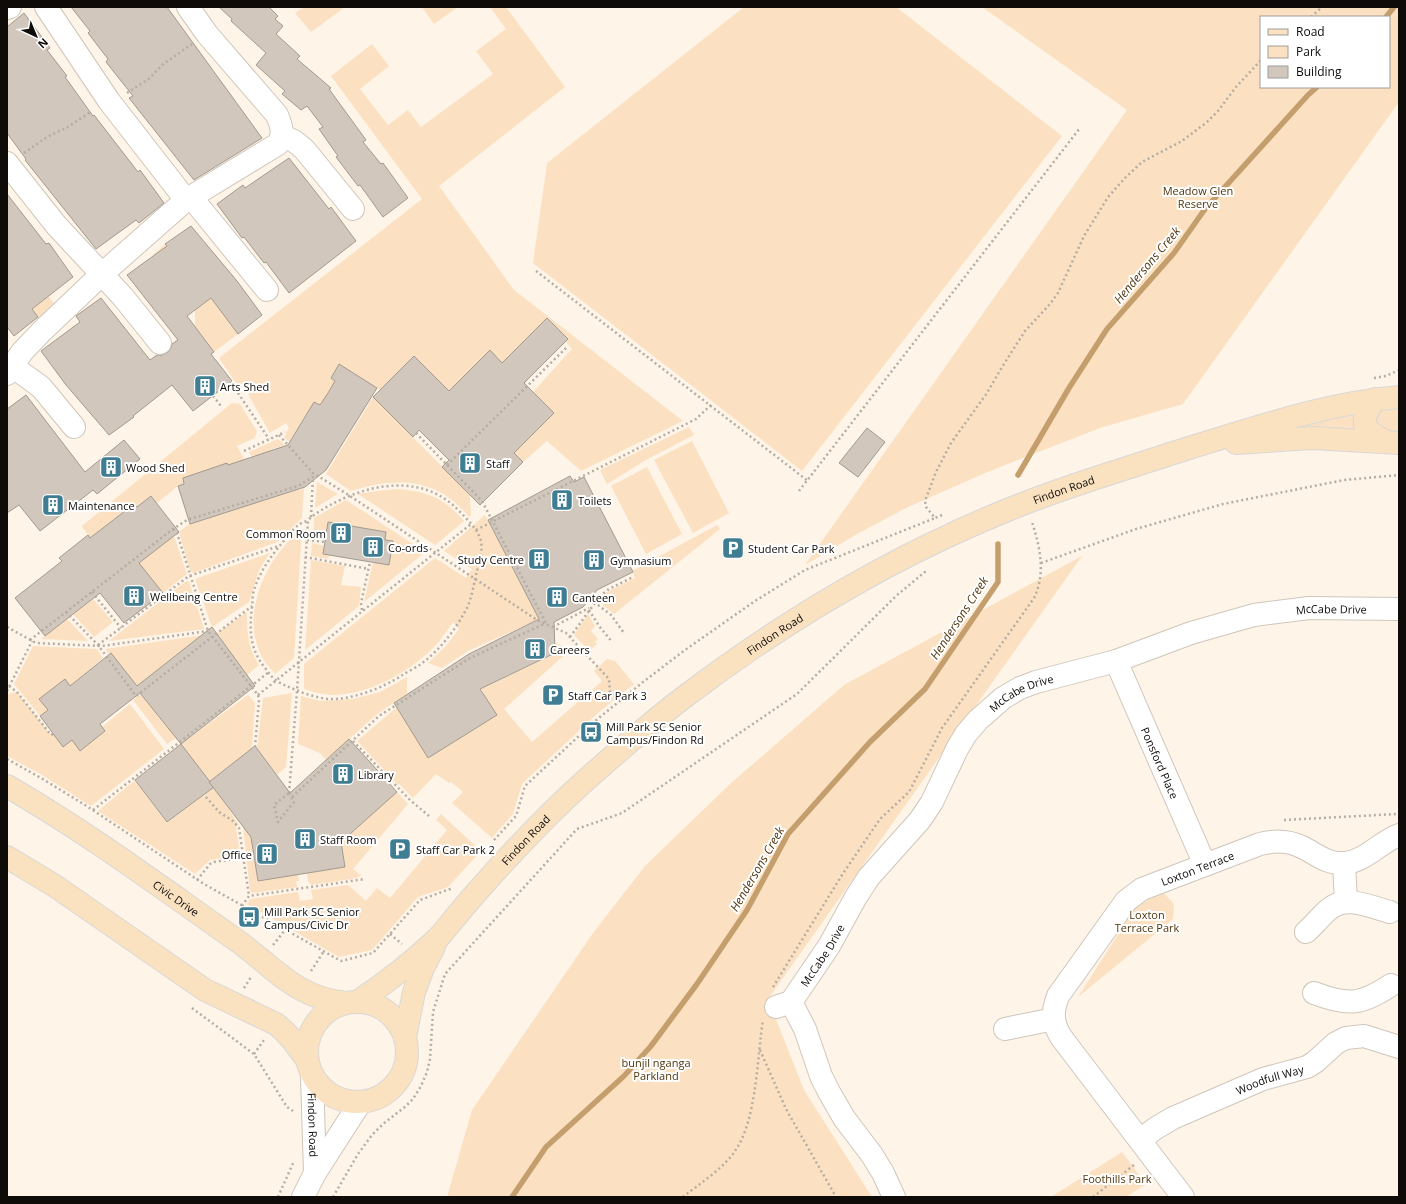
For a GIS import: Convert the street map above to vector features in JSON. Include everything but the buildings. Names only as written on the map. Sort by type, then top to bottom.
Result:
[{"type":"main road","name":"Findon Road","points":[[351,1002],[380,986],[404,968],[441,935],[505,860],[583,782],[639,733],[680,700],[764,640],[814,608],[863,580],[960,531],[1025,503],[1099,476],[1310,412],[1375,399],[1399,397]]},
{"type":"main road","points":[[1375,399],[1366,413],[1364,421],[1366,429],[1372,435],[1393,442]]},
{"type":"main road","name":"Findon Road","points":[[1185,450],[1238,442],[1312,438],[1393,442]]},
{"type":"main road","name":"Civic Drive","points":[[7,786],[40,805],[99,844],[244,945],[287,981],[300,989],[319,997],[332,1001],[351,1002]]},
{"type":"main road","points":[[7,857],[55,886],[205,990],[276,1024],[294,1041],[321,1088],[333,1097],[346,1102],[360,1102],[376,1099],[390,1090],[400,1078],[406,1065],[407,1051],[405,1037],[398,1023],[386,1012],[372,1004],[351,1002],[332,1009],[320,1018],[311,1030],[307,1045],[310,1068]]},
{"type":"main road","name":"Findon Road","points":[[405,1037],[414,992],[423,968],[441,935]]},
{"type":"street","points":[[46,7],[109,101],[188,199],[267,290]]},
{"type":"street","points":[[74,426],[41,387],[10,364],[42,331],[102,274],[188,199],[278,144],[282,136],[281,123],[277,116],[207,34],[188,7]]},
{"type":"street","points":[[282,136],[294,141],[304,149],[353,209]]},
{"type":"street","points":[[7,163],[56,225],[123,297],[160,343]]},
{"type":"street","name":"McCabe Drive","points":[[894,1197],[884,1173],[844,1118],[829,1092],[821,1076],[805,1029],[784,1004],[829,946],[856,897],[869,877],[920,820],[940,788],[957,749],[966,734],[978,720],[1003,698],[1020,688],[1036,682],[1116,661],[1191,633],[1254,615],[1309,608],[1399,608]]},
{"type":"street","name":"Ponsford Place","points":[[1116,661],[1205,865]]},
{"type":"street","points":[[1346,902],[1344,864],[1365,857],[1386,841],[1399,835]]},
{"type":"street","name":"Loxton Terrace","points":[[1054,1019],[1055,1006],[1058,996],[1126,901],[1142,889],[1270,841],[1292,844],[1326,860],[1344,864]]},
{"type":"street","points":[[1306,932],[1336,904],[1346,902],[1363,904],[1390,912]]},
{"type":"street","points":[[1314,993],[1332,1000],[1353,1002],[1362,1000],[1391,984]]},
{"type":"street","points":[[1353,1002],[1356,1036]]},
{"type":"street","points":[[1005,1029],[1054,1019],[1056,1028],[1061,1037],[1135,1150],[1183,1197]]},
{"type":"street","name":"Woodfull Way","points":[[1135,1150],[1156,1128],[1174,1118],[1263,1080],[1307,1067],[1315,1062],[1336,1043],[1346,1038],[1364,1036],[1399,1047]]},
{"type":"street","name":"Findon Road","points":[[310,1068],[315,1173]]},
{"type":"street","name":"Findon Road","points":[[303,1197],[315,1173],[360,1102]]},
{"type":"path","points":[[1312,16],[1322,7]]},
{"type":"path","points":[[935,518],[926,507],[925,501],[936,472],[951,443],[987,393],[1025,331],[1058,294],[1084,236],[1108,197],[1142,162],[1182,141],[1207,122],[1260,61]]},
{"type":"path","points":[[799,491],[1080,128]]},
{"type":"path","points":[[536,271],[808,481]]},
{"type":"path","points":[[448,465],[566,348]]},
{"type":"path","points":[[238,393],[269,439]]},
{"type":"path","points":[[212,396],[221,406]]},
{"type":"path","points":[[476,530],[696,419],[710,405]]},
{"type":"path","points":[[244,451],[285,432]]},
{"type":"path","points":[[416,433],[482,501],[546,625]]},
{"type":"path","points":[[279,435],[313,475],[350,496],[546,625],[566,633],[609,679],[610,692],[619,702]]},
{"type":"path","points":[[289,793],[274,804],[278,822],[294,802],[289,793],[305,557],[313,475]]},
{"type":"path","points":[[7,691],[31,640],[173,529],[187,520],[298,486],[313,475]]},
{"type":"path","points":[[1041,563],[1107,539],[1178,516],[1251,498],[1344,480],[1399,475]]},
{"type":"path","points":[[308,521],[304,521],[295,528],[280,546],[261,573],[254,590],[250,623],[252,640],[255,653],[268,672],[275,680],[297,691],[329,699],[348,697],[381,687],[422,663],[444,642],[467,607],[481,554],[481,542],[476,530],[449,501],[423,488],[401,485],[381,486],[363,490],[339,499],[310,517]]},
{"type":"path","points":[[493,841],[516,816],[525,786],[572,742],[619,702],[685,650],[755,601],[805,570],[948,512]]},
{"type":"path","points":[[258,694],[471,524]]},
{"type":"path","points":[[173,529],[177,534],[208,631],[250,686],[258,694],[259,700],[255,747]]},
{"type":"path","points":[[307,540],[325,542]]},
{"type":"path","points":[[98,645],[191,575],[280,546]]},
{"type":"path","points":[[305,557],[369,569]]},
{"type":"path","points":[[362,611],[361,603],[370,562]]},
{"type":"path","points":[[333,1197],[358,1154],[372,1136],[383,1124],[410,1102],[421,1086],[427,1072],[430,1059],[433,1012],[445,974],[577,828],[622,813],[797,694],[896,596],[928,569]]},
{"type":"path","points":[[570,637],[594,602],[609,589],[633,577]]},
{"type":"path","points":[[92,592],[121,628]]},
{"type":"path","points":[[594,602],[611,615],[624,633]]},
{"type":"path","points":[[66,612],[98,645],[136,696],[252,605]]},
{"type":"path","points":[[553,628],[590,608]]},
{"type":"path","points":[[590,608],[599,626],[612,642]]},
{"type":"path","points":[[292,797],[379,716],[470,658],[546,625]]},
{"type":"path","points":[[7,627],[36,643],[98,645],[208,631]]},
{"type":"path","points":[[93,810],[268,672]]},
{"type":"path","points":[[9,686],[17,692],[51,735],[53,734]]},
{"type":"path","points":[[353,741],[410,800],[429,816]]},
{"type":"path","points":[[7,759],[93,810],[197,880],[341,961],[373,953],[420,900],[450,889],[455,884]]},
{"type":"path","points":[[206,797],[219,812],[237,824],[239,828],[249,896],[242,906]]},
{"type":"path","points":[[1282,821],[1399,814]]},
{"type":"path","points":[[197,880],[210,864],[214,862],[243,858]]},
{"type":"path","points":[[249,896],[365,879]]},
{"type":"path","points":[[190,1006],[254,1054],[287,1107],[293,1110],[294,1117]]},
{"type":"path","points":[[760,1049],[786,1109],[836,1197]]},
{"type":"path","points":[[1093,1197],[1134,1165],[1135,1150]]},
{"type":"path","points":[[278,1197],[294,1160]]},
{"type":"green space","points":[[304,7],[345,7],[311,32],[295,13]]},
{"type":"green space","points":[[422,7],[458,7],[434,24]]},
{"type":"green space","points":[[490,7],[506,7],[565,87],[439,186],[514,290],[683,421],[581,471],[547,441],[523,462],[493,431],[518,449],[554,413],[533,392],[572,349],[566,342],[568,339],[547,319],[512,354],[532,375],[524,385],[490,351],[449,391],[414,356],[380,390],[339,364],[331,377],[335,381],[320,405],[314,402],[289,442],[284,437],[289,428],[286,423],[270,433],[249,396],[251,388],[246,382],[238,386],[219,358],[422,199],[331,76],[372,44],[389,66],[360,89],[388,125],[408,110],[421,127],[493,74],[476,51],[506,29]]},
{"type":"green space","points":[[744,7],[896,7],[1062,136],[802,471],[533,263],[547,163]]},
{"type":"green space","name":"Meadow Glen Reserve","points":[[982,7],[1399,7],[1399,102],[1183,404],[1100,428],[985,473],[906,508],[857,534],[805,565],[1127,110]]},
{"type":"green space","points":[[7,244],[56,306],[40,320],[7,277]]},
{"type":"green space","points":[[165,244],[191,278],[215,303],[238,334],[214,352],[195,326],[195,310],[152,256]]},
{"type":"green space","points":[[373,397],[470,495],[471,515],[469,517],[457,504],[443,494],[429,488],[414,484],[399,483],[367,486],[351,491],[326,474]]},
{"type":"green space","points":[[232,403],[240,404],[257,431],[255,438],[237,446],[244,459],[241,460],[242,465],[198,473],[183,478],[184,484],[178,486],[157,503],[151,496],[137,507],[134,504],[90,538],[82,526]]},
{"type":"green space","points":[[1399,403],[1399,437],[1373,423],[1374,411]]},
{"type":"green space","points":[[1356,409],[1354,416],[1354,431],[1264,431]]},
{"type":"green space","points":[[689,427],[694,435],[646,460],[607,484],[600,470]]},
{"type":"green space","points":[[278,439],[285,445],[270,450],[271,455],[258,460],[256,455],[251,456],[249,452]]},
{"type":"green space","points":[[692,441],[729,513],[693,533],[654,460]]},
{"type":"green space","points":[[647,467],[682,534],[646,554],[611,486]]},
{"type":"green space","points":[[317,482],[338,494],[315,508]]},
{"type":"green space","points":[[304,487],[302,518],[277,542],[193,573],[190,570],[179,532],[189,524],[299,489],[300,491]]},
{"type":"green space","points":[[397,489],[418,492],[434,497],[449,506],[464,521],[435,545],[358,494]]},
{"type":"green space","points":[[346,500],[425,552],[364,602],[373,562],[389,565],[393,541],[385,540],[386,532],[328,522],[325,540],[313,539],[314,518]]},
{"type":"green space","points":[[485,515],[539,619],[468,651],[442,668],[428,663],[446,646],[459,629],[453,622],[430,651],[398,675],[373,687],[347,694],[334,695],[304,689],[304,664],[435,558],[466,578],[472,569],[444,551]]},
{"type":"green space","points":[[717,525],[720,529],[614,614],[597,600],[607,592],[635,578],[632,571]]},
{"type":"green space","points":[[302,528],[294,658],[275,674],[265,662],[258,648],[254,634],[255,604],[259,589],[272,562],[286,544]]},
{"type":"green space","points":[[174,536],[187,574],[163,593],[143,569],[105,599],[100,593]]},
{"type":"green space","points":[[312,543],[324,546],[323,554],[329,555],[328,559],[311,556]]},
{"type":"green space","points":[[270,553],[259,570],[249,602],[212,627],[195,579]]},
{"type":"green space","name":"bunjil nganga Parkland","points":[[1082,556],[768,999],[804,1090],[872,1197],[447,1197],[472,1110],[593,933],[645,866],[730,784],[844,685]]},
{"type":"green space","points":[[311,560],[345,566],[341,585],[361,587],[359,606],[305,650]]},
{"type":"green space","points":[[189,581],[204,629],[109,641],[185,582]]},
{"type":"green space","points":[[93,599],[113,622],[94,637],[73,614]]},
{"type":"green space","points":[[247,612],[247,627],[250,646],[259,665],[247,675],[216,634]]},
{"type":"green space","points":[[588,614],[595,626],[591,631],[598,639],[595,642],[597,644],[589,651],[574,635]]},
{"type":"green space","points":[[67,619],[88,641],[41,639]]},
{"type":"green space","points":[[204,635],[137,689],[105,649]]},
{"type":"green space","points":[[555,642],[570,650],[504,709],[532,742],[602,681],[594,671],[607,659],[615,661],[634,684],[598,713],[522,784],[513,814],[492,838],[452,803],[463,792],[451,782],[449,783],[436,774],[413,798],[399,784],[398,785],[357,741],[397,707],[428,758],[496,715],[481,689],[556,653],[552,644]]},
{"type":"green space","points":[[33,646],[97,649],[103,658],[70,686],[40,699],[48,710],[40,716],[14,684]]},
{"type":"green space","points":[[407,677],[407,694],[377,714],[326,760],[320,753],[298,744],[301,696],[320,701],[353,699],[380,692]]},
{"type":"green space","points":[[17,692],[51,735],[53,734],[63,746],[72,740],[80,751],[105,731],[102,727],[130,704],[164,749],[91,806],[42,775],[7,756],[7,697],[8,694]]},
{"type":"green space","points":[[292,693],[286,767],[277,775],[257,749],[263,698]]},
{"type":"green space","points":[[141,694],[176,738],[167,744],[133,700]]},
{"type":"green space","points":[[248,695],[255,703],[252,749],[209,782],[181,744]]},
{"type":"green space","points":[[134,781],[167,823],[214,787],[239,825],[236,827],[240,854],[210,860],[195,874],[98,811]]},
{"type":"green space","points":[[397,792],[408,804],[353,869],[361,875],[357,878],[311,885],[308,881],[307,873],[345,867],[342,847],[328,824],[343,840]]},
{"type":"green space","points":[[441,814],[481,851],[448,887],[418,897],[372,950],[339,957],[247,904],[250,899],[298,892],[300,901],[313,899],[311,890],[348,885],[366,901],[377,888],[390,898],[447,830],[436,820]]},
{"type":"green space","points":[[243,826],[298,874],[299,881],[296,881],[297,887],[253,893],[250,891]]},
{"type":"green space","name":"Loxton Terrace Park","points":[[1162,891],[1174,904],[1173,919],[1078,997],[1135,908]]},
{"type":"green space","name":"Foothills Park","points":[[1122,1152],[1146,1184],[1126,1197],[1051,1197]]},
{"type":"waterway","name":"Hendersons Creek","points":[[1387,16],[1394,7]]},
{"type":"waterway","name":"Hendersons Creek","points":[[1018,475],[1069,388],[1107,329],[1174,253],[1205,209],[1316,88]]},
{"type":"waterway","name":"Hendersons Creek","points":[[512,1197],[546,1147],[624,1076],[651,1046],[697,984],[747,910],[788,834],[870,742],[925,689],[998,582],[998,544]]},
{"type":"place","name":"Arts Shed","points":[[205,386]]},
{"type":"place","name":"Staff","points":[[470,463]]},
{"type":"place","name":"Wood Shed","points":[[111,467]]},
{"type":"place","name":"Toilets","points":[[562,500]]},
{"type":"place","name":"Maintenance","points":[[53,505]]},
{"type":"place","name":"Common Room","points":[[341,533]]},
{"type":"place","name":"Co-ords","points":[[373,547]]},
{"type":"place","name":"Student Car Park","points":[[733,548]]},
{"type":"place","name":"Study Centre","points":[[539,559]]},
{"type":"place","name":"Gymnasium","points":[[594,560]]},
{"type":"place","name":"Wellbeing Centre","points":[[134,596]]},
{"type":"place","name":"Canteen","points":[[557,597]]},
{"type":"place","name":"Careers","points":[[535,649]]},
{"type":"place","name":"Staff Car Park 3","points":[[553,695]]},
{"type":"place","name":"Mill Park SC Senior Campus/Findon Rd","points":[[591,732]]},
{"type":"place","name":"Library","points":[[343,774]]},
{"type":"place","name":"Staff Room","points":[[305,839]]},
{"type":"place","name":"Staff Car Park 2","points":[[400,849]]},
{"type":"place","name":"Office","points":[[267,854]]},
{"type":"place","name":"Mill Park SC Senior Campus/Civic Dr","points":[[249,917]]}]
